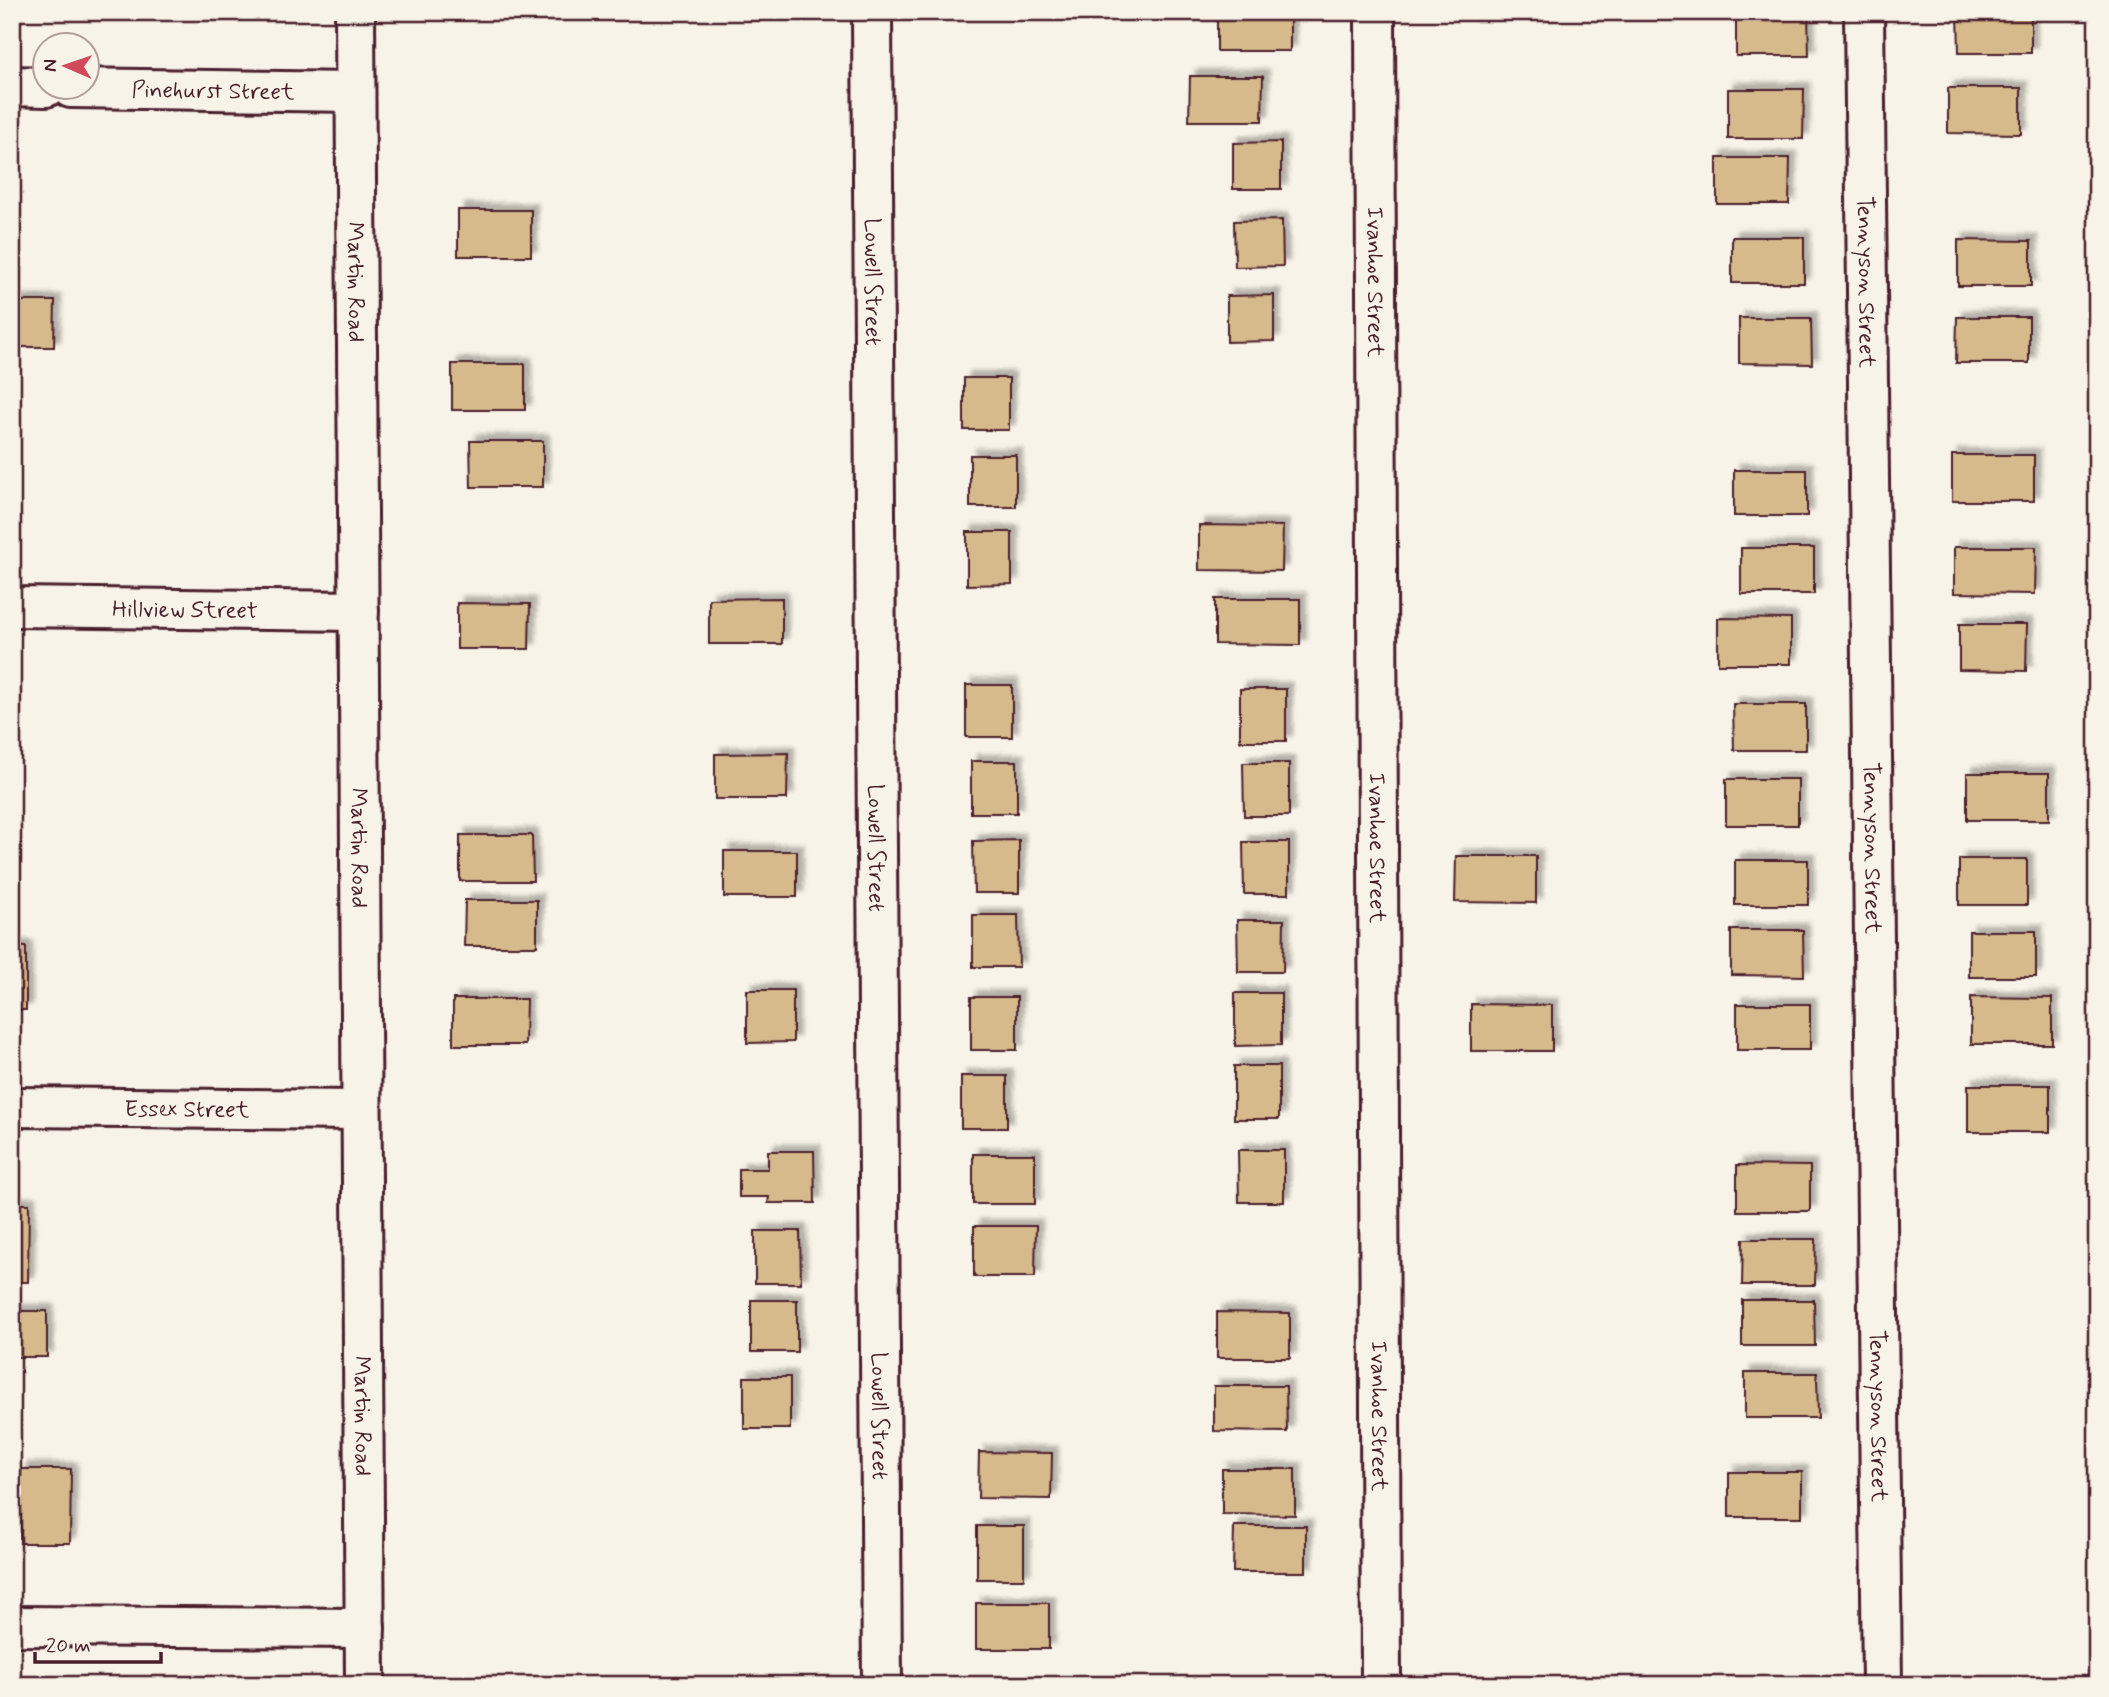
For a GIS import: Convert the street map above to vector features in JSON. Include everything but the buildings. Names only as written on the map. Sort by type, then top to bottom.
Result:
[{"type":"street","name":"Martin Road","points":[[355,12],[366,1685]]},
{"type":"street","name":"Lowell Street","points":[[872,12],[881,1685]]},
{"type":"street","name":"Ivanhoe Street","points":[[1375,12],[1381,1685]]},
{"type":"street","name":"Tennyson Street","points":[[1864,12],[1882,1685]]},
{"type":"street","points":[[12,86],[32,87]]},
{"type":"street","name":"Pinehurst Street","points":[[102,88],[355,92]]},
{"type":"street","name":"Hillview Street","points":[[12,607],[359,611]]},
{"type":"street","name":"Essex Street","points":[[12,1107],[361,1110]]},
{"type":"street","points":[[12,1626],[365,1628]]}]
